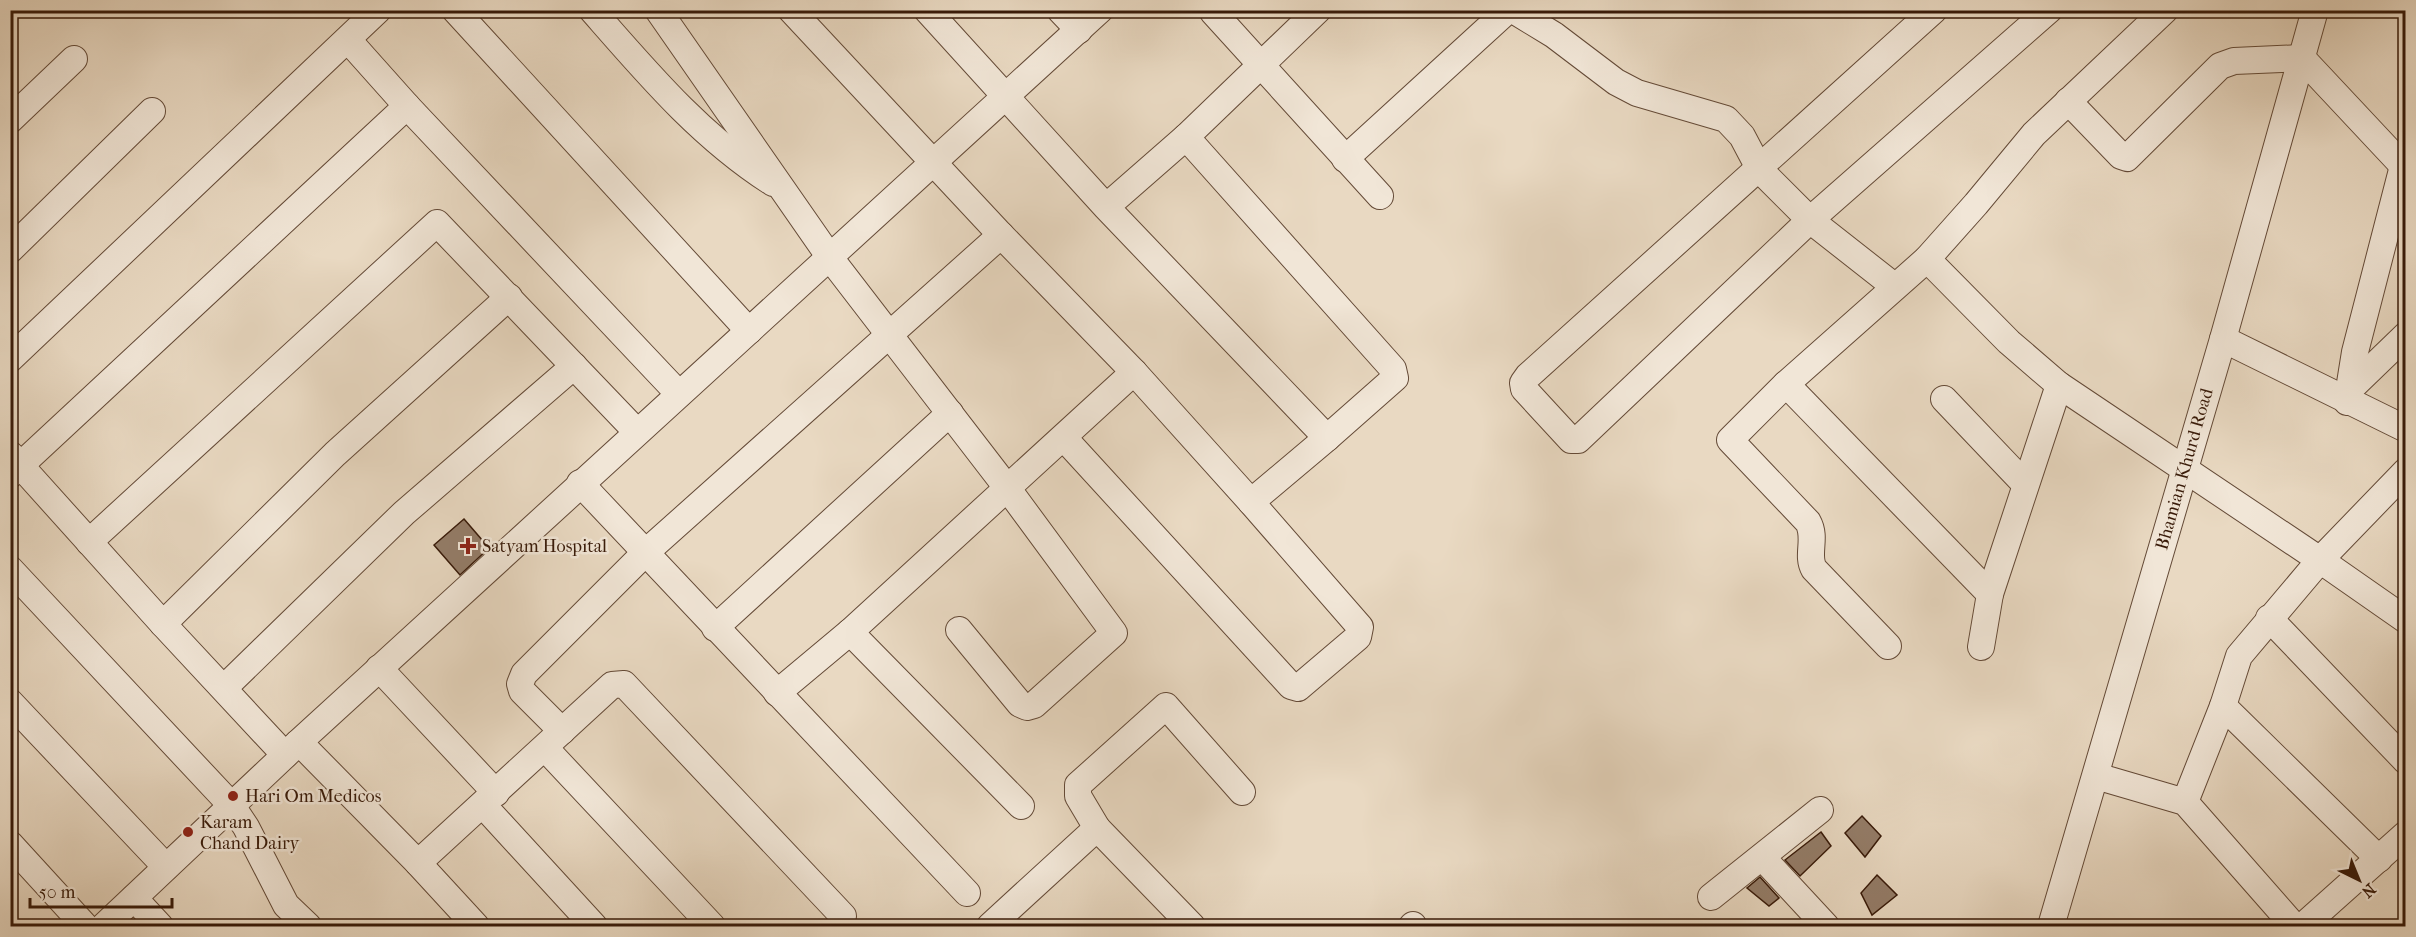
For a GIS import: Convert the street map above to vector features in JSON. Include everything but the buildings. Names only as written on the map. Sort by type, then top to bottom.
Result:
[{"type":"street","points":[[10,359],[349,41],[378,10]]},
{"type":"street","points":[[454,10],[749,331]]},
{"type":"street","points":[[592,10],[672,100],[723,149],[784,190]]},
{"type":"street","points":[[658,10],[831,259],[1008,489],[1114,633],[1034,705],[1027,707],[1020,704],[959,630]]},
{"type":"street","points":[[792,10],[1001,235],[1134,372],[1360,627],[1358,637],[1298,688],[1291,686],[1064,438]]},
{"type":"street","points":[[927,10],[1106,207],[1327,438]]},
{"type":"street","points":[[1060,10],[1079,30]]},
{"type":"street","points":[[104,927],[292,748],[580,483],[831,259],[1100,10]]},
{"type":"street","points":[[1106,207],[1186,137],[1318,10]]},
{"type":"street","points":[[1345,159],[1508,10]]},
{"type":"street","points":[[1513,10],[1554,35],[1629,89],[1726,119],[1742,136],[1760,170],[1810,220],[1894,286]]},
{"type":"street","points":[[1934,10],[1760,170],[1528,376],[1523,383],[1524,389],[1571,440],[1578,441],[1810,220],[2049,10]]},
{"type":"street","points":[[1888,646],[1812,566],[1814,537],[1808,522],[1730,443],[1732,436],[1786,384],[1927,259],[1976,204],[2018,151],[2165,10]]},
{"type":"street","name":"Bhamian Khurd Road","points":[[2051,927],[2223,339],[2315,10]]},
{"type":"street","points":[[1213,12],[1380,196]]},
{"type":"street","points":[[349,41],[406,106],[679,394]]},
{"type":"street","points":[[2068,101],[2121,156],[2127,158],[2220,66],[2234,61],[2302,57],[2404,168],[2355,352],[2348,396]]},
{"type":"street","points":[[10,120],[74,59]]},
{"type":"street","points":[[406,106],[14,465],[89,542],[224,688],[418,863],[476,927]]},
{"type":"street","points":[[10,250],[152,111]]},
{"type":"street","points":[[1186,137],[1395,371],[1392,381],[1251,502]]},
{"type":"street","points":[[89,542],[434,224],[440,224],[637,432]]},
{"type":"street","points":[[712,927],[553,740],[520,688],[521,679],[542,654],[646,552],[1001,235]]},
{"type":"street","points":[[1927,259],[2009,342],[2059,384],[2406,620]]},
{"type":"street","points":[[163,624],[335,454],[509,297]]},
{"type":"street","points":[[2348,396],[2406,335]]},
{"type":"street","points":[[2223,339],[2348,396],[2406,429]]},
{"type":"street","points":[[224,688],[404,513],[574,366]]},
{"type":"street","points":[[777,693],[850,632],[1134,372]]},
{"type":"street","points":[[1786,384],[1990,594]]},
{"type":"street","points":[[1981,647],[1990,594],[2059,384]]},
{"type":"street","points":[[1944,399],[2025,484]]},
{"type":"street","points":[[715,627],[950,413]]},
{"type":"street","points":[[580,483],[967,893]]},
{"type":"street","points":[[2185,802],[2223,706],[2239,656],[2320,560],[2400,487]]},
{"type":"street","points":[[10,569],[232,806],[246,827],[286,905],[308,927]]},
{"type":"street","points":[[2269,618],[2406,761]]},
{"type":"street","points":[[850,632],[1021,806]]},
{"type":"street","points":[[379,668],[594,927]]},
{"type":"street","points":[[418,863],[612,685],[624,684],[843,916]]},
{"type":"street","points":[[10,702],[166,867]]},
{"type":"street","points":[[1192,927],[1097,828],[1078,796],[1078,784],[1166,706],[1242,792]]},
{"type":"street","points":[[2223,706],[2379,859]]},
{"type":"street","points":[[2096,776],[2185,802],[2294,927]]},
{"type":"street","points":[[1711,897],[1820,810]]},
{"type":"street","points":[[990,927],[1097,828]]},
{"type":"street","points":[[2302,927],[2406,834]]},
{"type":"street","points":[[10,844],[85,927]]},
{"type":"street","points":[[1762,857],[1826,927]]},
{"type":"street","points":[[134,898],[160,927]]},
{"type":"place","name":"Satyam Hospital","points":[[468,546]]},
{"type":"place","name":"Hari Om Medicos","points":[[233,796]]},
{"type":"place","name":"Karam Chand Dairy","points":[[188,832]]}]
